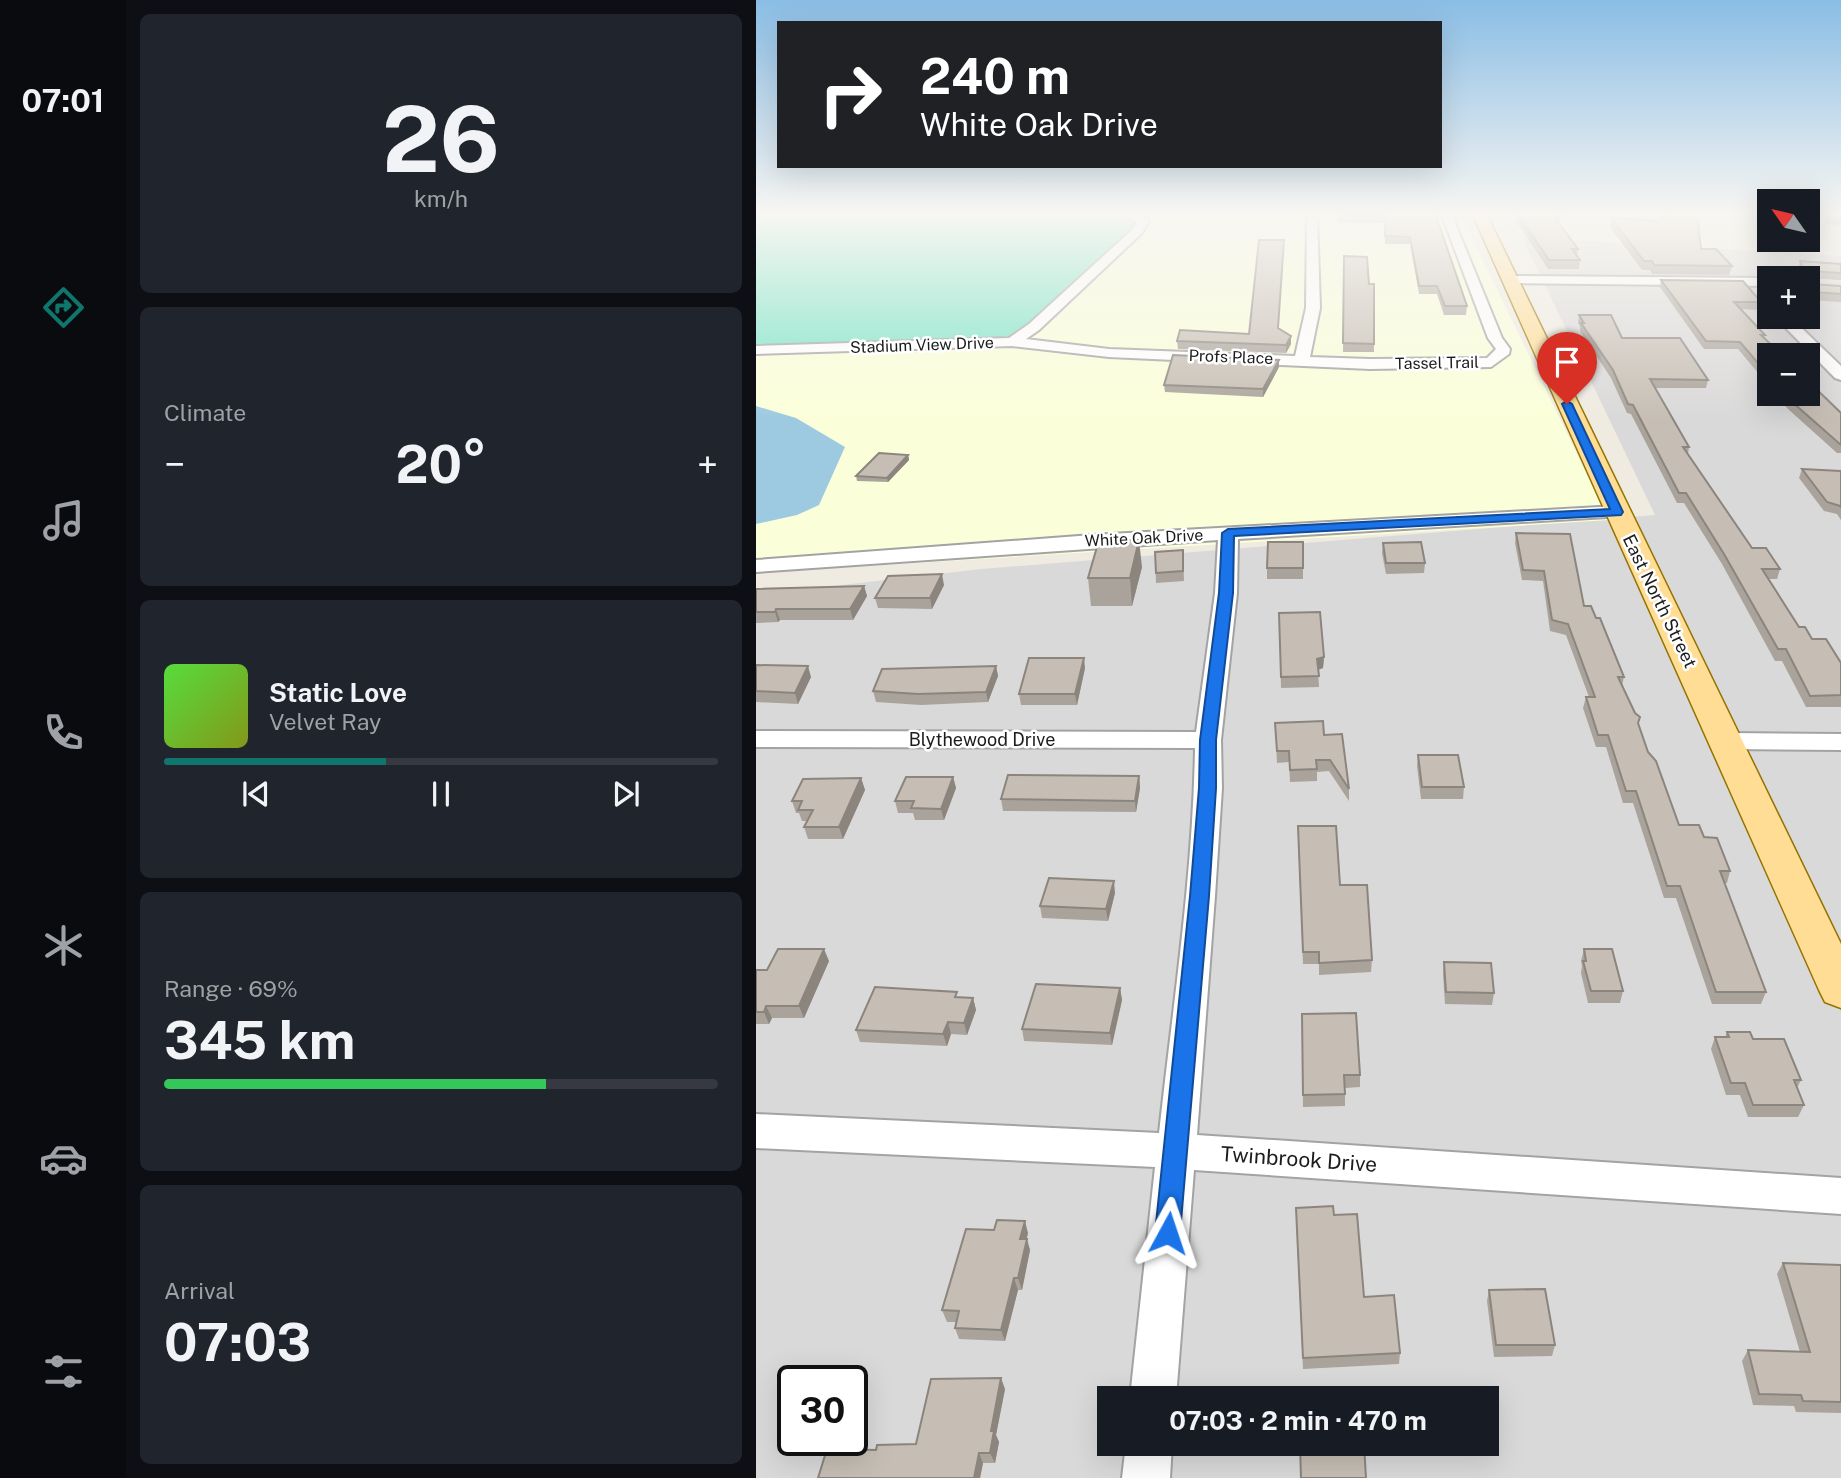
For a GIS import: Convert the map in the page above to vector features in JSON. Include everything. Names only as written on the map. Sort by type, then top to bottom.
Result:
[{"type":"main road","name":"East North Street","points":[[1511,282],[1841,990]]},
{"type":"street","name":"Stadium View Drive","points":[[756,350],[1012,342],[1031,330],[1083,282]]},
{"type":"street","points":[[1302,360],[1312,308],[1312,282]]},
{"type":"street","name":"Tassel Trail","points":[[1302,360],[1490,362],[1502,354],[1503,349],[1495,338],[1473,282]]},
{"type":"street","points":[[1747,282],[1757,282]]},
{"type":"street","points":[[1747,282],[1757,291]]},
{"type":"street","points":[[1794,329],[1841,375]]},
{"type":"street","name":"Profs Place","points":[[1012,342],[1109,353],[1302,360]]},
{"type":"street","name":"White Oak Drive","points":[[756,566],[1228,533],[1617,512]]},
{"type":"street","points":[[1154,1386],[1200,896],[1208,788],[1208,740],[1226,593],[1228,533]]},
{"type":"street","name":"Blythewood Drive","points":[[756,740],[1208,740]]},
{"type":"street","points":[[1727,741],[1841,742]]},
{"type":"street","name":"Twinbrook Drive","points":[[756,1131],[1175,1151],[1841,1196]]},
{"type":"street","points":[[1146,1478],[1148,1456]]},
{"type":"shaded area","points":[[756,282],[1493,282],[1609,520],[756,573]]},
{"type":"shaded area","points":[[1544,282],[1757,282],[1757,329],[1820,329],[1820,282],[1841,282],[1841,1478],[756,1478],[756,595],[981,569],[1655,515]]},
{"type":"green space","points":[[756,282],[1076,282],[1018,334],[994,339],[756,347]]},
{"type":"water","points":[[756,406],[796,418],[845,447],[819,505],[797,515],[756,524]]},
{"type":"building","points":[[1255,282],[1281,282],[1278,328],[1291,336],[1286,345],[1177,341],[1180,330],[1249,334]]},
{"type":"building","points":[[1344,282],[1374,284],[1374,344],[1343,343]]},
{"type":"building","points":[[1418,282],[1459,282],[1467,306],[1445,306],[1437,286],[1419,286]]},
{"type":"building","points":[[1662,282],[1744,282],[1757,297],[1757,302],[1734,302],[1769,343],[1757,343],[1757,362],[1740,342],[1706,341]]},
{"type":"building","points":[[1820,285],[1841,286],[1841,294],[1820,292]]},
{"type":"building","points":[[1579,315],[1611,315],[1622,338],[1680,338],[1708,380],[1650,379],[1689,447],[1683,447],[1752,548],[1766,548],[1780,569],[1762,569],[1799,627],[1805,627],[1812,639],[1826,639],[1841,663],[1841,695],[1810,696],[1786,649],[1778,649],[1686,493],[1679,493],[1633,405],[1628,404],[1613,370],[1581,323],[1584,323]]},
{"type":"building","points":[[1173,355],[1279,360],[1263,389],[1164,385]]},
{"type":"building","points":[[1820,393],[1841,413],[1841,445],[1797,406],[1820,406]]},
{"type":"building","points":[[879,453],[908,455],[887,478],[856,476]]},
{"type":"building","points":[[1802,469],[1841,471],[1841,507],[1827,502]]},
{"type":"building","points":[[1516,533],[1570,534],[1584,606],[1591,606],[1596,618],[1600,618],[1624,677],[1618,677],[1635,713],[1640,717],[1638,723],[1648,752],[1656,761],[1679,825],[1699,825],[1704,837],[1717,838],[1730,871],[1720,871],[1766,992],[1716,992],[1680,886],[1667,886],[1636,791],[1626,791],[1608,735],[1598,735],[1586,697],[1595,697],[1568,624],[1552,620],[1544,571],[1523,570]]},
{"type":"building","points":[[1099,540],[1139,540],[1130,578],[1088,578]]},
{"type":"building","points":[[1268,542],[1303,542],[1303,568],[1267,568]]},
{"type":"building","points":[[1421,542],[1425,563],[1386,563],[1383,543]]},
{"type":"building","points":[[1183,550],[1183,571],[1156,573],[1155,552]]},
{"type":"building","points":[[942,574],[930,598],[875,598],[888,576]]},
{"type":"building","points":[[864,586],[850,609],[776,609],[775,612],[756,612],[756,589]]},
{"type":"building","points":[[1320,612],[1324,657],[1317,659],[1319,676],[1281,677],[1279,613]]},
{"type":"building","points":[[1029,658],[1084,658],[1075,694],[1019,694]]},
{"type":"building","points":[[756,665],[808,666],[795,693],[756,691]]},
{"type":"building","points":[[996,666],[986,692],[918,694],[873,691],[882,669]]},
{"type":"building","points":[[1323,721],[1324,735],[1342,734],[1349,789],[1330,760],[1316,760],[1317,769],[1290,770],[1289,751],[1277,751],[1275,723]]},
{"type":"building","points":[[1418,755],[1458,755],[1464,787],[1422,787]]},
{"type":"building","points":[[1008,775],[1139,776],[1135,801],[1001,799]]},
{"type":"building","points":[[906,777],[953,777],[941,809],[911,808],[914,801],[895,801]]},
{"type":"building","points":[[861,778],[839,827],[804,827],[813,810],[798,810],[802,801],[792,801],[803,779]]},
{"type":"building","points":[[1298,826],[1336,826],[1340,885],[1367,885],[1372,960],[1319,963],[1319,952],[1303,952]]},
{"type":"building","points":[[1049,878],[1114,881],[1106,909],[1040,906]]},
{"type":"building","points":[[778,949],[824,949],[799,1006],[766,1006],[764,1012],[756,1012],[756,970],[767,970]]},
{"type":"building","points":[[1584,949],[1612,949],[1623,991],[1591,991],[1583,961],[1586,961]]},
{"type":"building","points":[[1444,962],[1491,963],[1494,993],[1446,992]]},
{"type":"building","points":[[1036,984],[1120,988],[1110,1033],[1022,1029]]},
{"type":"building","points":[[875,987],[957,992],[955,997],[973,998],[964,1023],[948,1022],[943,1034],[856,1030]]},
{"type":"building","points":[[1356,1013],[1360,1075],[1344,1075],[1345,1094],[1303,1095],[1302,1014]]},
{"type":"building","points":[[1727,1032],[1750,1032],[1753,1039],[1784,1039],[1801,1080],[1794,1080],[1804,1105],[1753,1105],[1745,1083],[1731,1083],[1715,1037],[1729,1037]]},
{"type":"building","points":[[1333,1206],[1334,1215],[1357,1214],[1364,1297],[1394,1295],[1400,1353],[1303,1358],[1296,1208]]},
{"type":"building","points":[[997,1220],[1025,1221],[1020,1239],[1027,1239],[1001,1330],[955,1328],[959,1311],[942,1310],[966,1229],[994,1230]]},
{"type":"building","points":[[1783,1263],[1841,1265],[1841,1402],[1803,1401],[1801,1395],[1759,1394],[1748,1350],[1810,1352]]},
{"type":"building","points":[[1545,1289],[1555,1345],[1496,1345],[1489,1290]]},
{"type":"building","points":[[1001,1378],[991,1431],[994,1431],[990,1453],[979,1453],[974,1478],[818,1478],[825,1456],[868,1456],[868,1450],[876,1450],[877,1445],[916,1444],[931,1379]]},
{"type":"building","points":[[1300,1456],[1365,1456],[1366,1478],[1301,1478]]},
{"type":"route","points":[[1168,1233],[1200,896],[1208,788],[1208,740],[1226,593],[1228,533],[1617,512],[1567,404]]}]
